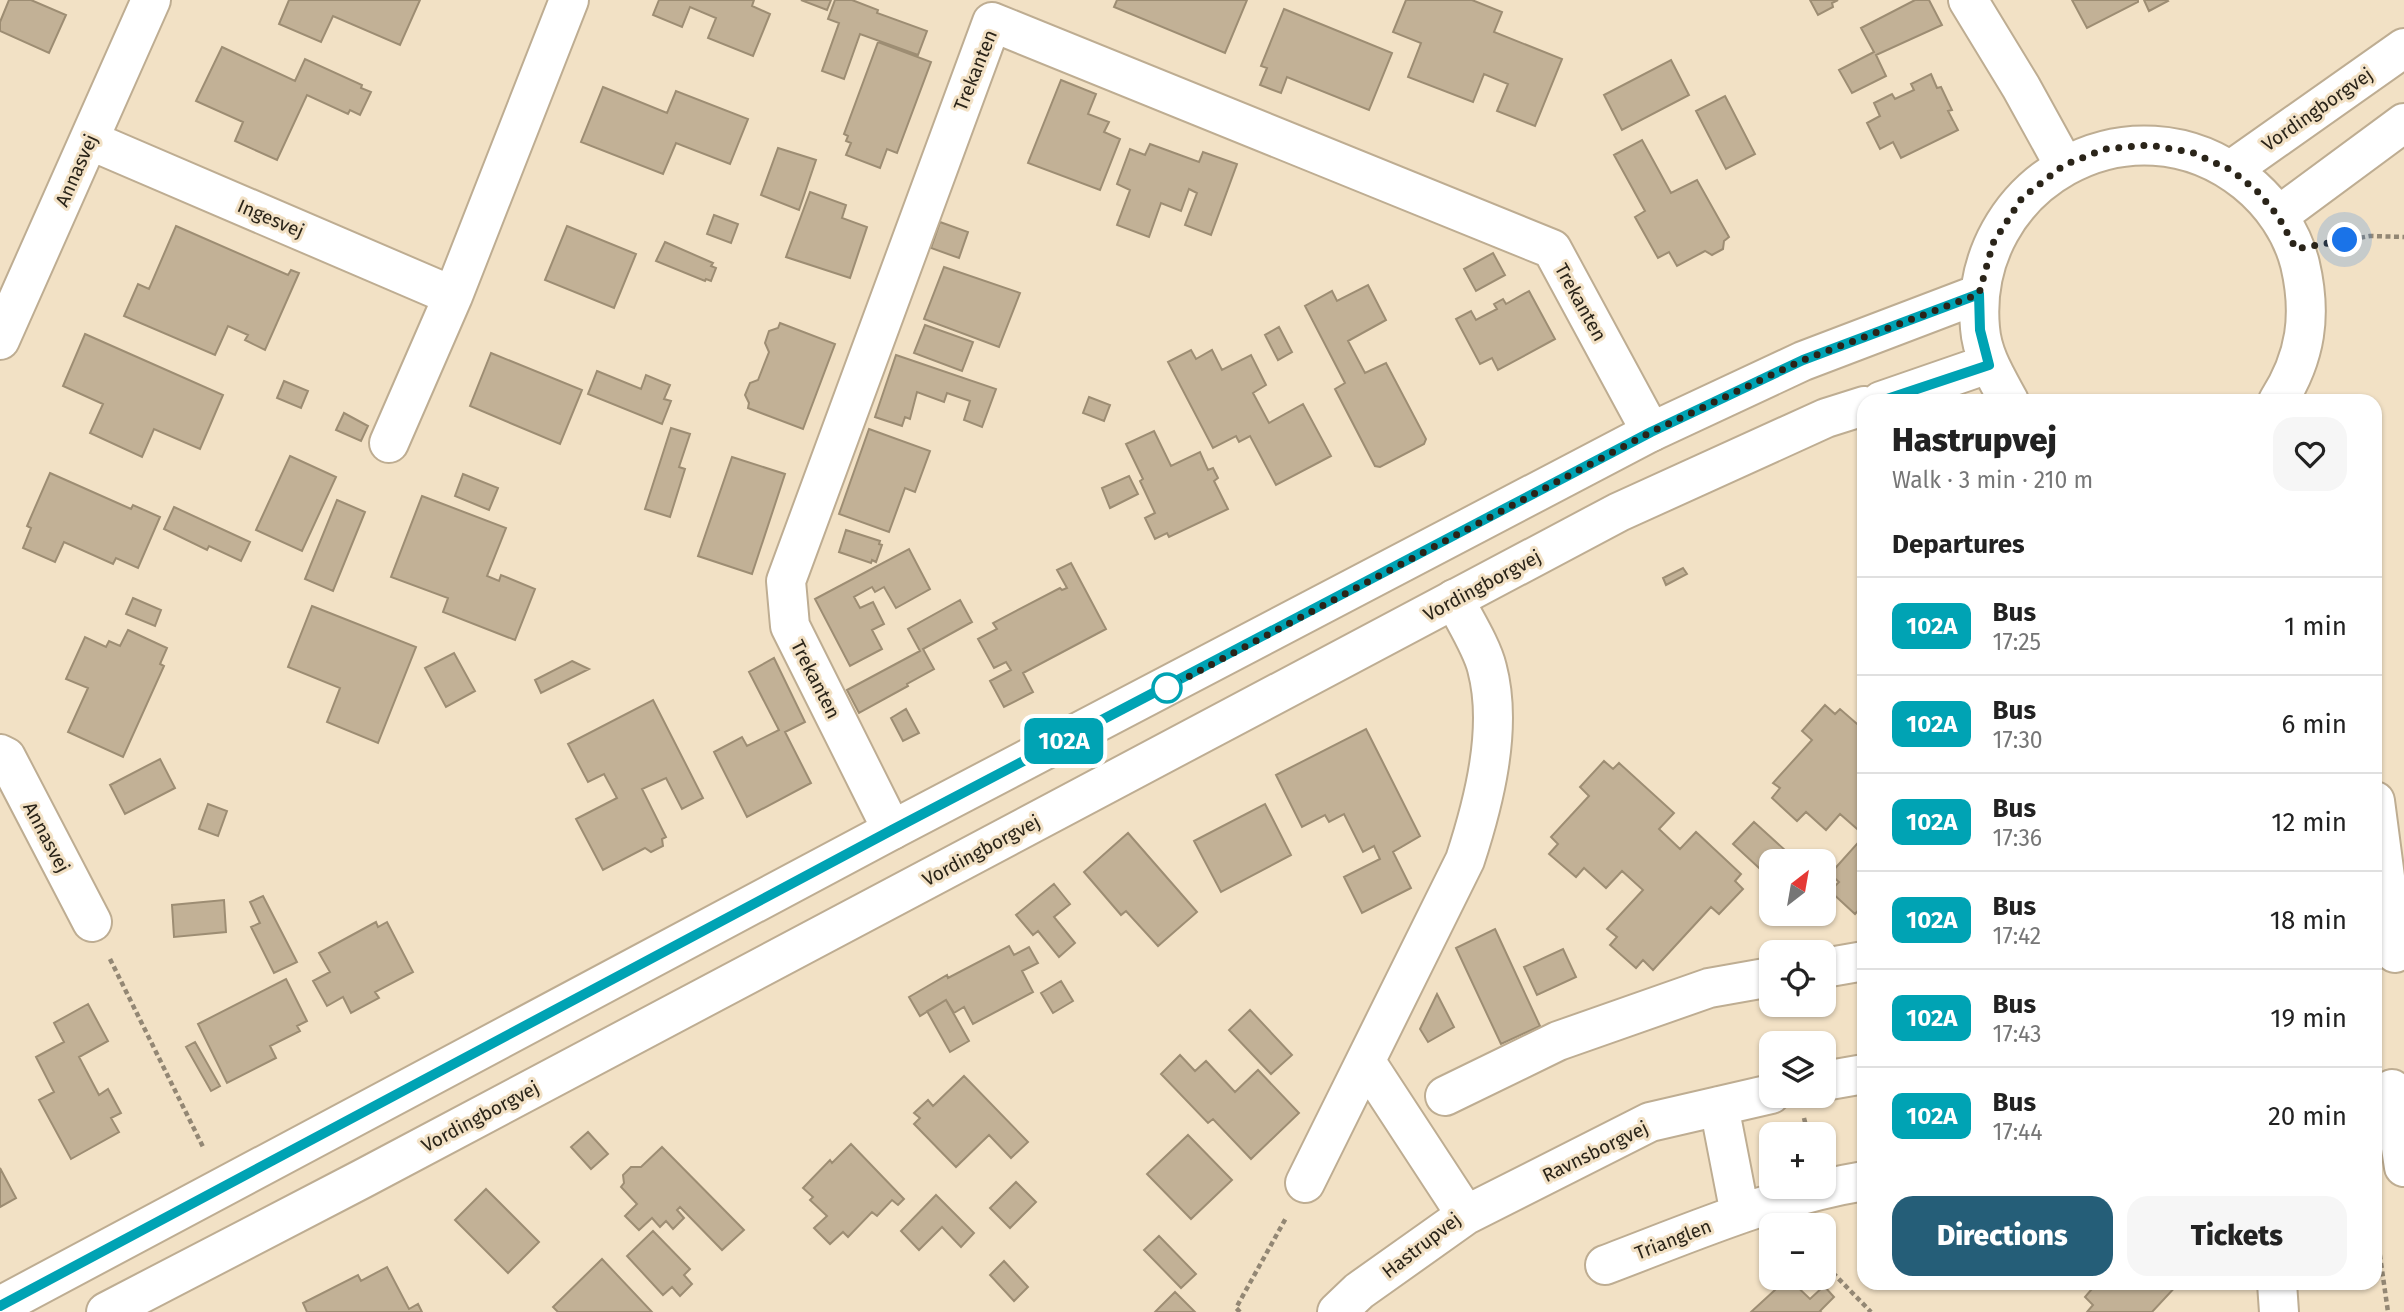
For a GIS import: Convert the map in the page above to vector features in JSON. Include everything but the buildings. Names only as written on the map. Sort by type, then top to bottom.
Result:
[{"type":"main road","name":"Annasvej","points":[[0,340],[151,0]]},
{"type":"main road","points":[[389,443],[453,296],[569,0]]},
{"type":"main road","points":[[1968,0],[2064,165]]},
{"type":"main road","name":"Trekanten","points":[[892,830],[790,626],[786,581],[992,22],[1552,249],[1651,432]]},
{"type":"main road","name":"Vordingborgvej","points":[[2231,170],[2404,47]]},
{"type":"main road","points":[[2278,216],[2404,123]]},
{"type":"main road","name":"Ingesvej","points":[[89,140],[453,296]]},
{"type":"main road","points":[[2006,394],[1989,365],[1980,330],[1979,294],[1993,243],[2022,198],[2064,165],[2105,149],[2148,145],[2191,152],[2231,170],[2257,191],[2278,216],[2296,249],[2307,293],[2305,338],[2291,380],[2282,394]]},
{"type":"main road","points":[[0,1306],[892,830],[1651,432],[1803,360],[1979,294]]},
{"type":"main road","points":[[1902,394],[1989,365]]},
{"type":"main road","name":"Vordingborgvej","points":[[106,1312],[1619,512],[1826,418],[1857,408]]},
{"type":"main road","points":[[1305,1183],[1465,860],[1479,816],[1494,724],[1487,667],[1454,599]]},
{"type":"main road","name":"Annasvej","points":[[0,754],[6,757],[92,922]]},
{"type":"main road","points":[[2382,868],[2391,955]]},
{"type":"main road","points":[[1836,966],[1857,962]]},
{"type":"main road","points":[[1445,1096],[1558,1041],[1709,988],[1759,979]]},
{"type":"main road","name":"Hastrupvej","points":[[1337,1312],[1359,1291],[1466,1215],[1366,1062]]},
{"type":"main road","points":[[1836,1079],[1857,1075]]},
{"type":"main road","points":[[2390,1087],[2404,1167]]},
{"type":"main road","name":"Ravnsborgvej","points":[[1466,1215],[1650,1122],[1759,1097]]},
{"type":"main road","points":[[1719,1106],[1740,1214]]},
{"type":"main road","name":"Trianglen","points":[[1836,1186],[1857,1182]]},
{"type":"main road","name":"Trianglen","points":[[1605,1265],[1787,1199]]},
{"type":"main road","points":[[2277,1290],[2279,1312]]},
{"type":"path","points":[[2296,249],[2370,236],[2404,237]]},
{"type":"path","points":[[92,922],[223,1188]]},
{"type":"path","points":[[1240,1312],[1236,1308],[1305,1183]]},
{"type":"path","points":[[1821,1199],[1832,1272],[1871,1312]]},
{"type":"path","points":[[2382,1270],[2388,1312]]},
{"type":"bus line","name":"102A","points":[[0,1306],[892,830],[1651,432],[1803,360],[1979,294],[1980,330],[1989,365],[1904,394]]},
{"type":"route","points":[[1167,688],[1651,432],[1803,360],[1979,294],[1993,243],[2022,198],[2064,165],[2105,149],[2148,145],[2191,152],[2231,170],[2257,191],[2278,216],[2296,249],[2345,240]]}]
